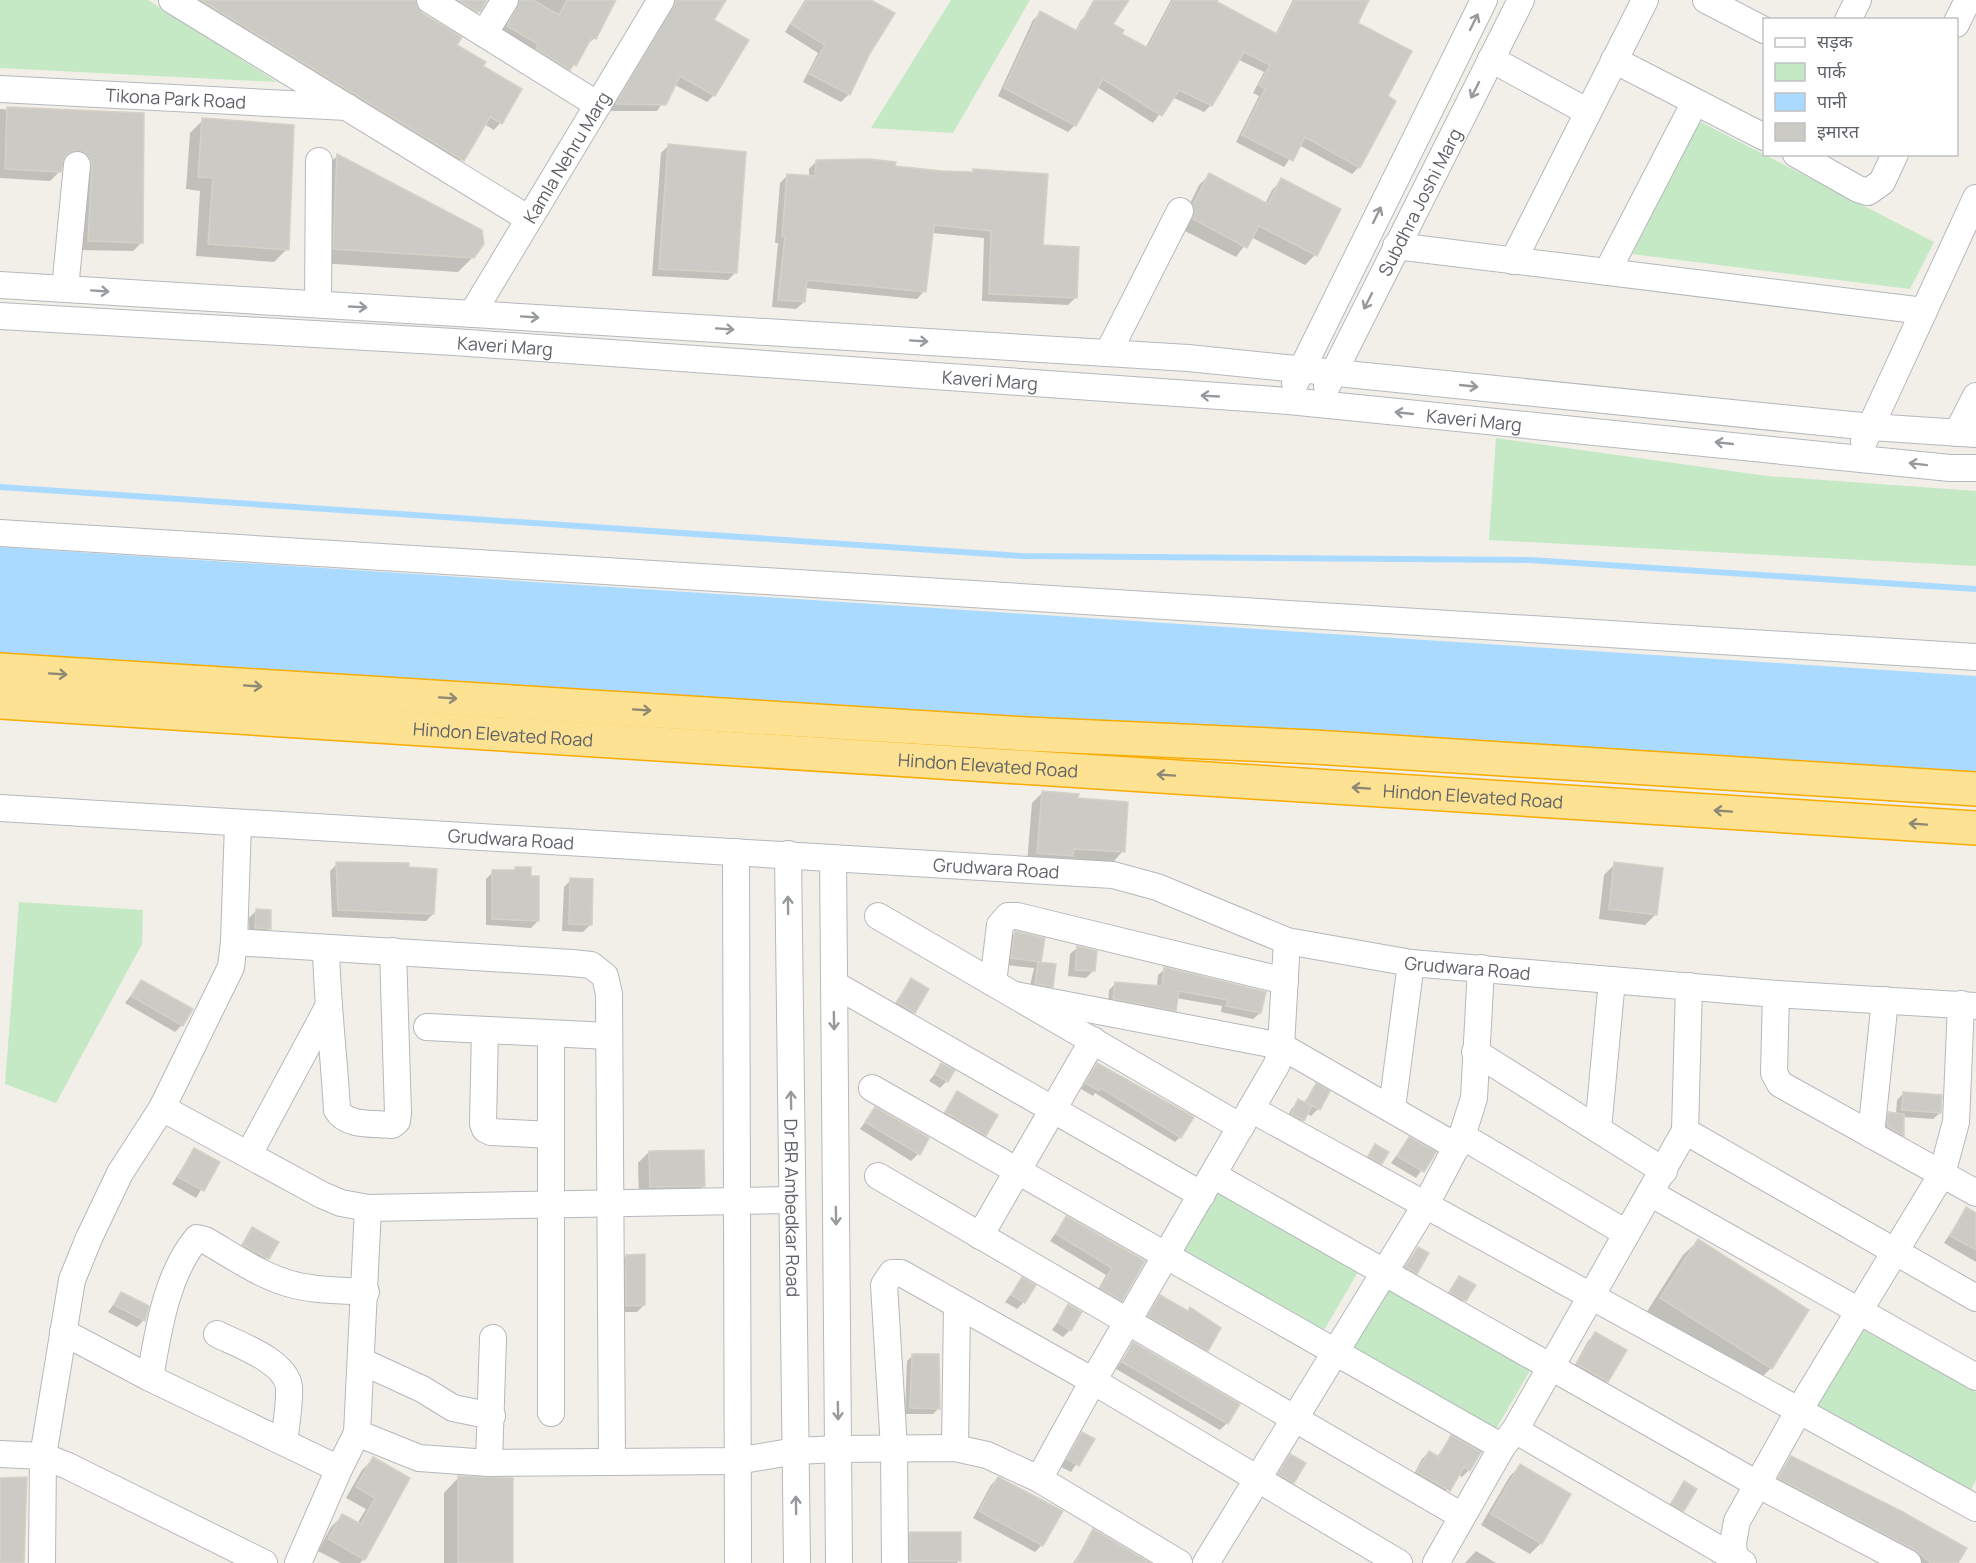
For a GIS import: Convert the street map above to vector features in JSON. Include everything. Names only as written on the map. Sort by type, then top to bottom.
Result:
[{"type":"highway","name":"Hindon Elevated Road","points":[[0,670],[1026,734],[1314,747],[1976,789]]},
{"type":"highway","name":"Hindon Elevated Road","points":[[0,702],[1976,828]]},
{"type":"street","name":"Tikona Park Road","points":[[172,0],[529,219]]},
{"type":"street","points":[[430,0],[598,105]]},
{"type":"street","points":[[484,34],[505,0]]},
{"type":"street","name":"Kamla Nehru Marg","points":[[472,314],[661,0]]},
{"type":"street","name":"Subdhra Joshi Marg","points":[[1289,400],[1301,369],[1484,0]]},
{"type":"street","name":"Subdhra Joshi Marg","points":[[1320,404],[1332,372],[1521,0]]},
{"type":"street","points":[[1513,261],[1645,0]]},
{"type":"street","points":[[1706,0],[1763,29]]},
{"type":"street","points":[[1849,18],[1858,0]]},
{"type":"street","points":[[1958,20],[1968,0]]},
{"type":"street","points":[[1491,58],[1588,112]]},
{"type":"street","points":[[1614,60],[1763,136]]},
{"type":"street","name":"Tikona Park Road","points":[[0,89],[350,108]]},
{"type":"street","points":[[1607,272],[1695,102]]},
{"type":"street","points":[[1800,156],[1858,189],[1868,192],[1874,190],[1882,182],[1893,156]]},
{"type":"street","points":[[318,161],[318,304]]},
{"type":"street","points":[[65,289],[77,165]]},
{"type":"street","points":[[1857,456],[1976,198]]},
{"type":"street","points":[[1108,353],[1180,211]]},
{"type":"street","points":[[1396,246],[1924,311]]},
{"type":"street","name":"Kaveri Marg","points":[[0,285],[1108,353],[1332,372],[1871,427],[1967,433]]},
{"type":"street","name":"Kaveri Marg","points":[[0,316],[466,343],[1289,400],[1857,456],[1950,468],[1976,468]]},
{"type":"street","points":[[1967,433],[1976,396]]},
{"type":"street","points":[[0,532],[1976,657]]},
{"type":"street","name":"Grudwara Road","points":[[0,808],[1113,875],[1157,887],[1287,941],[1411,963],[1776,994],[1968,1005]]},
{"type":"street","points":[[42,1563],[43,1456],[72,1280],[120,1173],[162,1108],[231,967],[238,823]]},
{"type":"street","points":[[736,852],[738,1563]]},
{"type":"street","name":"Dr BR Ambedkar Road","points":[[788,854],[797,1563]]},
{"type":"street","points":[[833,858],[839,1563]]},
{"type":"street","points":[[878,916],[1092,1040],[1425,1206],[1976,1508]]},
{"type":"street","points":[[993,983],[1000,925],[1008,916],[1017,916],[1285,981]]},
{"type":"street","points":[[1039,1479],[1127,1321],[1277,1064],[1281,1046],[1287,941]]},
{"type":"street","points":[[234,942],[591,965],[606,976],[609,994],[612,1461]]},
{"type":"street","points":[[326,948],[327,1010],[333,1030],[337,1110],[341,1117],[348,1121],[392,1125],[397,1120],[398,1113],[393,951]]},
{"type":"street","points":[[1392,1108],[1411,963]]},
{"type":"street","points":[[1206,1563],[1425,1206],[1459,1141],[1474,1098],[1481,968]]},
{"type":"street","points":[[1598,1129],[1612,980]]},
{"type":"street","points":[[834,984],[1053,1110],[1384,1273],[1757,1484],[1908,1563]]},
{"type":"street","points":[[1436,1563],[1552,1366],[1626,1233],[1665,1171],[1685,1131],[1689,986]]},
{"type":"street","points":[[1776,994],[1774,1073],[1776,1079],[1976,1193]]},
{"type":"street","points":[[1015,996],[1281,1046],[1626,1233]]},
{"type":"street","points":[[1871,1135],[1885,1000]]},
{"type":"street","points":[[1738,1562],[1733,1543],[1737,1521],[1798,1412],[1942,1174],[1956,1122],[1966,1106],[1968,1005]]},
{"type":"street","points":[[249,1154],[327,1010]]},
{"type":"street","points":[[427,1027],[608,1036]]},
{"type":"street","points":[[485,1030],[483,1124],[485,1130],[551,1135]]},
{"type":"street","points":[[551,1034],[551,1413]]},
{"type":"street","points":[[980,1236],[1092,1040]]},
{"type":"street","points":[[1475,1052],[1665,1171]]},
{"type":"street","points":[[872,1088],[1335,1351],[1509,1439],[1738,1562]]},
{"type":"street","points":[[162,1108],[321,1195],[341,1203],[368,1208],[792,1200]]},
{"type":"street","points":[[1685,1131],[1976,1298]]},
{"type":"street","points":[[878,1176],[1462,1516]]},
{"type":"street","points":[[1650,1193],[1976,1377]]},
{"type":"street","points":[[298,1563],[357,1433],[366,1292],[368,1208]]},
{"type":"street","points":[[150,1378],[170,1291],[191,1245],[197,1238],[205,1240],[267,1276],[287,1283],[312,1289],[366,1292]]},
{"type":"street","points":[[895,1563],[894,1448],[884,1285],[886,1278],[892,1273],[901,1273],[1093,1381],[1399,1563]]},
{"type":"street","points":[[955,1448],[957,1305]]},
{"type":"street","points":[[63,1332],[150,1378],[339,1469]]},
{"type":"street","points":[[216,1334],[277,1366],[285,1376],[289,1387],[284,1442]]},
{"type":"street","points":[[489,1463],[493,1338]]},
{"type":"street","points":[[362,1361],[422,1389],[453,1408],[492,1416]]},
{"type":"street","points":[[357,1433],[420,1458],[489,1463],[738,1461],[796,1451],[955,1448],[987,1455],[1039,1479],[1179,1563]]},
{"type":"street","points":[[0,1454],[43,1456],[264,1563]]},
{"type":"green space","points":[[0,0],[148,0],[277,82],[0,68]]},
{"type":"green space","points":[[951,0],[1030,0],[953,133],[871,128]]},
{"type":"green space","points":[[1699,121],[1763,156],[1934,242],[1910,289],[1632,254]]},
{"type":"green space","points":[[1496,438],[1767,476],[1976,491],[1976,566],[1489,540]]},
{"type":"green space","points":[[19,902],[143,910],[142,944],[56,1103],[5,1084]]},
{"type":"green space","points":[[1216,1188],[1358,1272],[1323,1332],[1181,1248]]},
{"type":"green space","points":[[1378,1281],[1531,1369],[1496,1429],[1344,1342]]},
{"type":"green space","points":[[1855,1325],[1976,1392],[1976,1480],[1969,1493],[1811,1404]]},
{"type":"water","points":[[0,547],[1976,676],[1976,798],[0,667]]},
{"type":"building","points":[[201,0],[415,0],[422,13],[462,37],[457,45],[486,62],[483,66],[522,89],[502,124],[490,117],[464,161]]},
{"type":"building","points":[[458,0],[487,0],[481,11],[477,12]]},
{"type":"building","points":[[520,0],[533,0],[559,15],[567,0],[616,0],[596,39],[592,37],[576,66],[574,64],[570,70],[536,49],[538,44],[507,26]]},
{"type":"building","points":[[676,0],[726,0],[714,20],[749,40],[715,96],[680,76],[666,105],[616,104]]},
{"type":"building","points":[[807,0],[871,0],[895,13],[869,55],[850,95],[809,74],[825,45],[791,24]]},
{"type":"building","points":[[1094,0],[1129,0],[1113,24],[1124,30],[1122,34],[1148,48],[1173,0],[1214,0],[1277,34],[1295,0],[1369,0],[1358,23],[1412,51],[1388,96],[1396,101],[1360,168],[1305,137],[1293,161],[1242,135],[1265,89],[1259,85],[1270,65],[1244,52],[1212,106],[1179,90],[1162,116],[1103,79],[1076,126],[1004,88],[1040,11],[1077,31]]},
{"type":"building","points":[[7,107],[144,113],[143,243],[88,241],[92,166],[90,158],[85,153],[70,152],[65,157],[61,172],[5,169]]},
{"type":"building","points":[[202,118],[294,125],[289,250],[208,244],[213,178],[198,177]]},
{"type":"building","points":[[668,144],[746,152],[737,273],[659,269]]},
{"type":"building","points":[[337,154],[482,230],[484,244],[474,258],[333,249]]},
{"type":"building","points":[[868,159],[896,162],[895,166],[942,171],[973,172],[973,169],[1048,174],[1043,245],[1079,247],[1077,298],[989,294],[991,231],[934,225],[926,292],[807,280],[805,302],[778,300],[785,236],[782,236],[787,174],[815,176],[816,160]]},
{"type":"building","points":[[1209,173],[1268,204],[1281,178],[1341,209],[1317,256],[1259,226],[1247,248],[1193,219],[1193,205]]},
{"type":"building","points":[[1042,791],[1079,794],[1078,798],[1128,802],[1125,852],[1074,849],[1073,856],[1037,853]]},
{"type":"building","points":[[336,862],[409,863],[409,867],[437,869],[434,914],[338,910]]},
{"type":"building","points":[[1614,862],[1663,868],[1657,915],[1609,909]]},
{"type":"building","points":[[515,867],[531,867],[531,876],[539,876],[539,921],[492,919],[492,870],[515,870]]},
{"type":"building","points":[[570,878],[593,879],[592,925],[569,924]]},
{"type":"building","points":[[256,909],[271,910],[271,929],[255,928]]},
{"type":"building","points":[[1015,931],[1045,938],[1041,962],[1011,958]]},
{"type":"building","points":[[1077,946],[1097,951],[1095,971],[1075,970]]},
{"type":"building","points":[[1038,962],[1056,964],[1053,987],[1035,984]]},
{"type":"building","points":[[1164,967],[1266,992],[1261,1013],[1226,1006],[1228,1000],[1179,991],[1176,1011],[1113,999],[1115,982],[1162,986]]},
{"type":"building","points":[[911,978],[929,989],[915,1013],[897,1002]]},
{"type":"building","points":[[141,980],[193,1009],[183,1026],[131,996]]},
{"type":"building","points":[[941,1063],[955,1070],[948,1082],[935,1074]]},
{"type":"building","points":[[1097,1063],[1194,1117],[1181,1138],[1101,1088],[1099,1091],[1085,1083]]},
{"type":"building","points":[[1316,1083],[1330,1091],[1320,1110],[1306,1102]]},
{"type":"building","points":[[957,1091],[998,1115],[986,1136],[945,1112]]},
{"type":"building","points":[[1903,1092],[1942,1095],[1941,1113],[1902,1110]]},
{"type":"building","points":[[1298,1099],[1312,1106],[1304,1121],[1291,1114]]},
{"type":"building","points":[[875,1107],[929,1138],[920,1155],[865,1122]]},
{"type":"building","points":[[1888,1112],[1904,1114],[1904,1136],[1887,1126]]},
{"type":"building","points":[[1409,1137],[1436,1152],[1424,1172],[1397,1156]]},
{"type":"building","points":[[1375,1144],[1389,1152],[1382,1164],[1368,1156]]},
{"type":"building","points":[[194,1148],[220,1162],[204,1191],[178,1177]]},
{"type":"building","points":[[704,1150],[705,1186],[650,1187],[649,1151]]},
{"type":"building","points":[[1966,1207],[1976,1213],[1976,1250],[1950,1236]]},
{"type":"building","points":[[1066,1216],[1145,1261],[1122,1301],[1100,1288],[1112,1268],[1056,1234]]},
{"type":"building","points":[[252,1227],[279,1242],[269,1259],[242,1245]]},
{"type":"building","points":[[1698,1239],[1809,1310],[1772,1369],[1660,1298]]},
{"type":"building","points":[[1418,1247],[1429,1253],[1417,1274],[1405,1267]]},
{"type":"building","points":[[645,1254],[645,1305],[626,1306],[626,1255]]},
{"type":"building","points":[[1459,1276],[1476,1285],[1466,1301],[1449,1292]]},
{"type":"building","points":[[1022,1277],[1036,1285],[1025,1303],[1011,1295]]},
{"type":"building","points":[[121,1292],[149,1306],[145,1321],[114,1305]]},
{"type":"building","points":[[1160,1295],[1188,1311],[1190,1307],[1221,1328],[1208,1351],[1148,1316]]},
{"type":"building","points":[[1068,1304],[1082,1312],[1071,1331],[1058,1322]]},
{"type":"building","points":[[1595,1332],[1627,1350],[1608,1382],[1577,1364]]},
{"type":"building","points":[[1133,1342],[1240,1404],[1228,1424],[1122,1362]]},
{"type":"building","points":[[912,1354],[939,1354],[940,1409],[910,1408]]},
{"type":"building","points":[[1082,1432],[1095,1439],[1079,1466],[1067,1459]]},
{"type":"building","points":[[1451,1435],[1481,1452],[1470,1471],[1464,1467],[1450,1491],[1417,1472],[1429,1451],[1439,1457]]},
{"type":"building","points":[[1290,1454],[1306,1463],[1294,1483],[1278,1474]]},
{"type":"building","points":[[1791,1456],[1901,1511],[1967,1548],[1958,1563],[1931,1563],[1915,1550],[1778,1478]]},
{"type":"building","points":[[373,1457],[410,1478],[365,1560],[328,1539],[342,1514],[361,1524],[375,1498],[356,1487]]},
{"type":"building","points":[[1520,1464],[1571,1494],[1542,1544],[1491,1514]]},
{"type":"building","points":[[458,1476],[513,1478],[513,1563],[458,1563]]},
{"type":"building","points":[[27,1477],[24,1563],[0,1563],[0,1478]]},
{"type":"building","points":[[998,1477],[1063,1511],[1043,1546],[979,1511]]},
{"type":"building","points":[[1684,1481],[1697,1489],[1684,1511],[1671,1504]]},
{"type":"building","points":[[1093,1529],[1150,1563],[1075,1563]]},
{"type":"building","points":[[910,1532],[961,1532],[961,1561],[910,1561]]},
{"type":"waterway","points":[[0,487],[1021,556],[1530,560],[1976,589]]}]
